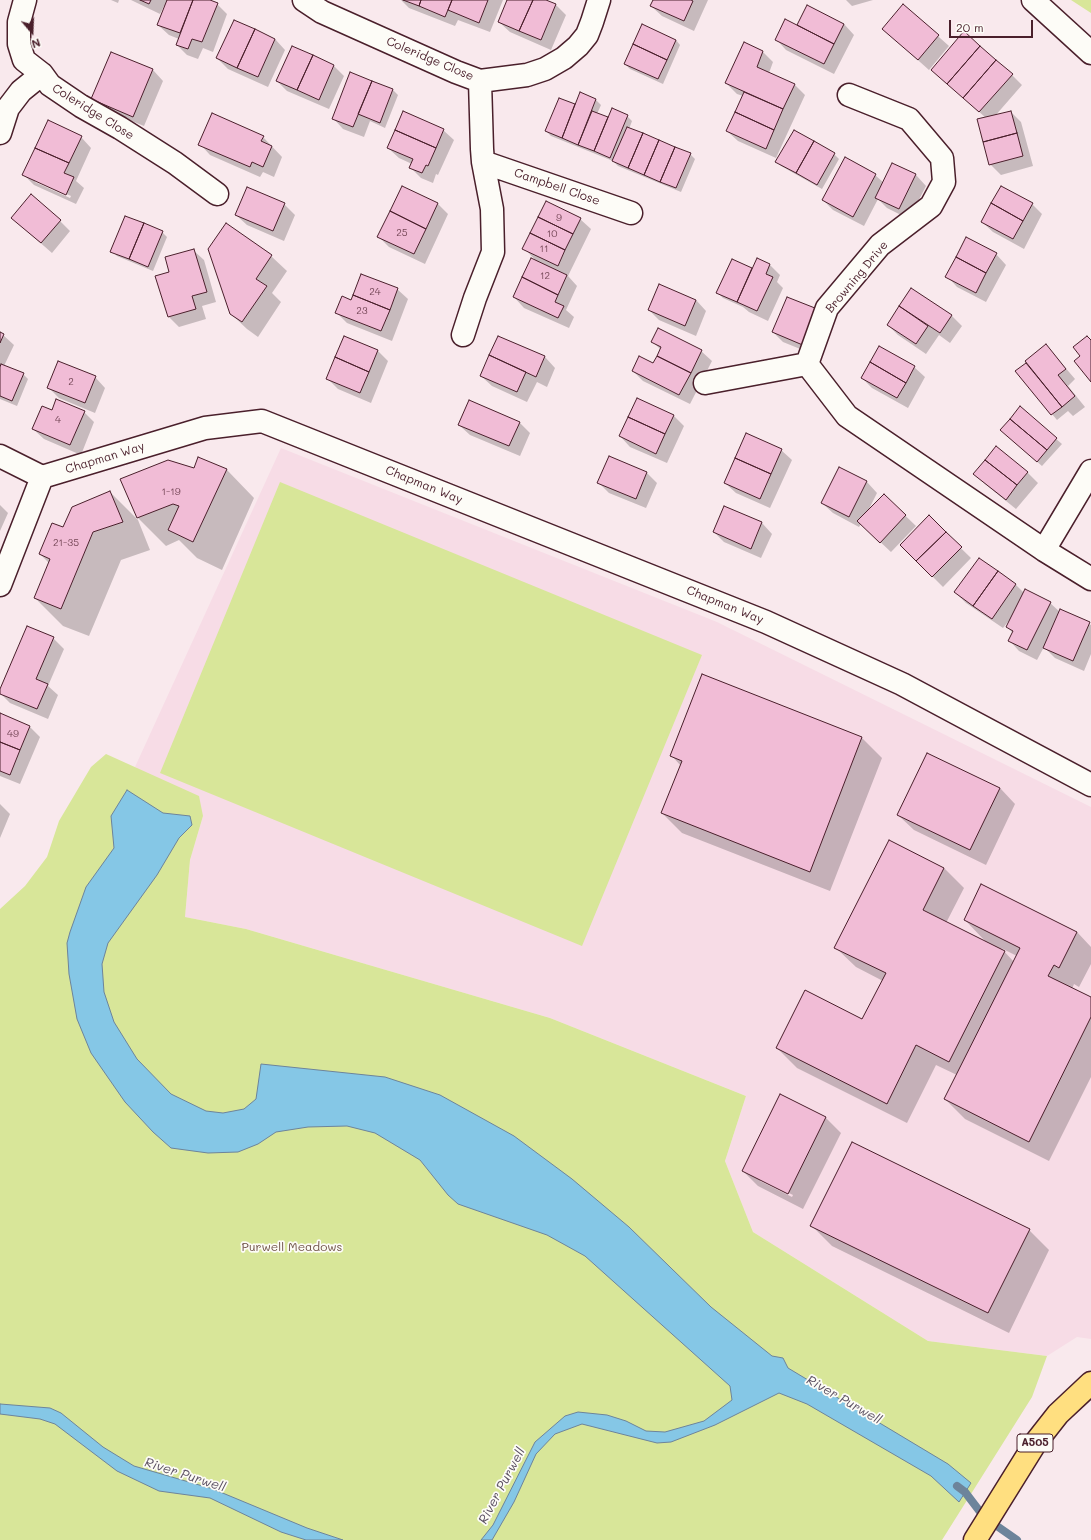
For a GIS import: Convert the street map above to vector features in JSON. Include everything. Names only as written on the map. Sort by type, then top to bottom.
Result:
[{"type":"main road","name":"A505","points":[[984,1526],[1036,1442],[1058,1414],[1091,1383]]},
{"type":"street","name":"Coleridge Close","points":[[25,0],[19,22],[19,44],[24,60],[42,74],[50,85],[81,106],[120,128],[217,194]]},
{"type":"street","name":"Coleridge Close","points":[[304,0],[322,12],[456,72],[480,81],[527,76],[545,69],[564,58],[578,46],[587,35],[599,0]]},
{"type":"street","points":[[1033,0],[1091,53]]},
{"type":"street","points":[[0,133],[8,108],[21,91],[42,74]]},
{"type":"street","points":[[462,334],[493,252],[492,209],[483,162],[480,81]]},
{"type":"street","name":"Browning Drive","points":[[807,364],[827,308],[880,245],[931,206],[944,182],[942,158],[909,119],[849,95]]},
{"type":"street","name":"Campbell Close","points":[[483,162],[631,213]]},
{"type":"street","points":[[705,383],[807,364],[847,416],[1044,550],[1091,579]]},
{"type":"street","name":"Chapman Way","points":[[42,477],[205,428],[262,421],[766,622],[902,684],[1091,784]]},
{"type":"street","points":[[0,456],[42,477],[0,585]]},
{"type":"street","points":[[1044,550],[1091,471]]},
{"type":"shaded area","points":[[281,448],[717,622],[1091,807],[1091,1339],[1077,1337],[1047,1356],[928,1341],[753,1232],[725,1161],[746,1096],[550,1018],[246,929],[185,917],[190,860],[203,816],[135,767]]},
{"type":"green space","points":[[1071,0],[1091,0],[1091,13]]},
{"type":"green space","points":[[280,482],[702,655],[582,946],[160,773]]},
{"type":"green space","name":"Purwell Meadows","points":[[106,754],[199,796],[203,816],[190,860],[185,917],[246,929],[550,1018],[746,1096],[725,1161],[753,1232],[928,1341],[1047,1356],[1032,1397],[942,1540],[0,1540],[0,909],[25,886],[47,857],[59,821],[91,767]]},
{"type":"water","points":[[127,790],[163,813],[190,816],[192,825],[179,838],[157,875],[108,943],[102,964],[104,992],[114,1022],[137,1059],[171,1094],[206,1111],[223,1113],[244,1109],[256,1099],[261,1064],[385,1077],[440,1095],[514,1136],[572,1179],[629,1227],[711,1307],[772,1356],[783,1358],[788,1368],[948,1464],[971,1483],[959,1502],[931,1476],[807,1404],[779,1393],[715,1425],[671,1442],[657,1443],[582,1424],[555,1434],[536,1454],[514,1502],[492,1540],[481,1540],[493,1525],[535,1442],[565,1416],[578,1412],[607,1415],[626,1421],[646,1431],[665,1432],[704,1421],[732,1400],[730,1386],[585,1256],[547,1235],[458,1204],[448,1195],[420,1160],[375,1133],[347,1126],[308,1127],[276,1132],[258,1144],[238,1152],[208,1153],[171,1148],[153,1132],[125,1102],[91,1053],[77,1019],[69,974],[67,943],[70,932],[86,887],[114,848],[111,816]]},
{"type":"water","points":[[0,1404],[50,1408],[61,1413],[103,1447],[134,1466],[213,1489],[307,1528],[343,1540],[306,1540],[281,1532],[210,1498],[159,1491],[117,1471],[55,1424],[40,1419],[0,1414]]},
{"type":"building","points":[[140,0],[151,0],[149,4]]},
{"type":"building","points":[[167,0],[193,0],[180,33],[157,25]]},
{"type":"building","points":[[193,0],[210,0],[218,3],[202,42],[192,39],[188,49],[176,45]]},
{"type":"building","points":[[403,0],[421,0],[419,6]]},
{"type":"building","points":[[421,0],[452,0],[445,17],[419,6]]},
{"type":"building","points":[[452,0],[488,0],[479,23],[448,10]]},
{"type":"building","points":[[507,0],[533,0],[519,31],[498,22]]},
{"type":"building","points":[[533,0],[546,0],[556,4],[541,40],[519,31]]},
{"type":"building","points":[[653,0],[693,1],[684,21],[650,6]]},
{"type":"building","points":[[903,4],[939,35],[918,60],[882,29]]},
{"type":"building","points":[[807,5],[844,24],[834,44],[797,25]]},
{"type":"building","points":[[785,19],[834,44],[824,64],[775,40]]},
{"type":"building","points":[[234,20],[255,29],[237,68],[216,58]]},
{"type":"building","points":[[642,24],[676,40],[667,60],[633,44]]},
{"type":"building","points":[[255,29],[275,39],[258,77],[237,68]]},
{"type":"building","points":[[964,31],[980,46],[947,84],[931,70]]},
{"type":"building","points":[[744,42],[763,51],[757,67],[795,84],[783,109],[725,83]]},
{"type":"building","points":[[633,44],[667,60],[658,79],[624,64]]},
{"type":"building","points":[[292,46],[313,55],[297,90],[276,81]]},
{"type":"building","points":[[980,46],[996,60],[963,98],[947,84]]},
{"type":"building","points":[[111,52],[153,69],[133,117],[91,99]]},
{"type":"building","points":[[313,55],[334,65],[319,100],[297,90]]},
{"type":"building","points":[[996,60],[1013,74],[979,112],[963,98]]},
{"type":"building","points":[[350,72],[372,81],[353,127],[332,119]]},
{"type":"building","points":[[372,81],[393,89],[380,123],[358,114]]},
{"type":"building","points":[[580,92],[596,99],[578,145],[562,138]]},
{"type":"building","points":[[744,92],[783,109],[774,130],[735,112]]},
{"type":"building","points":[[559,98],[575,104],[562,138],[545,131]]},
{"type":"building","points":[[612,108],[628,115],[610,158],[594,151]]},
{"type":"building","points":[[403,111],[444,129],[436,148],[395,130]]},
{"type":"building","points":[[592,111],[608,117],[594,151],[578,145]]},
{"type":"building","points":[[1011,111],[1017,133],[983,142],[977,119]]},
{"type":"building","points":[[735,112],[774,130],[766,149],[726,131]]},
{"type":"building","points":[[212,113],[264,136],[261,141],[272,146],[263,167],[252,162],[250,167],[198,145]]},
{"type":"building","points":[[48,120],[82,136],[69,163],[35,148]]},
{"type":"building","points":[[627,127],[643,133],[628,168],[612,161]]},
{"type":"building","points":[[395,130],[436,148],[428,166],[426,165],[422,173],[409,168],[413,159],[387,148]]},
{"type":"building","points":[[794,130],[814,141],[796,173],[775,162]]},
{"type":"building","points":[[643,133],[659,140],[644,175],[628,168]]},
{"type":"building","points":[[1017,133],[1023,156],[989,165],[983,142]]},
{"type":"building","points":[[659,140],[675,147],[660,182],[644,175]]},
{"type":"building","points":[[814,141],[835,153],[817,185],[796,173]]},
{"type":"building","points":[[675,147],[691,153],[676,188],[660,182]]},
{"type":"building","points":[[35,148],[69,163],[64,173],[74,177],[66,195],[22,175]]},
{"type":"building","points":[[845,157],[876,174],[853,217],[822,200]]},
{"type":"building","points":[[892,163],[916,174],[899,209],[875,198]]},
{"type":"building","points":[[402,186],[438,203],[426,229],[390,211]]},
{"type":"building","points":[[1001,186],[1033,203],[1023,221],[991,203]]},
{"type":"building","points":[[247,187],[285,203],[273,231],[235,215]]},
{"type":"building","points":[[31,194],[61,220],[41,243],[11,218]]},
{"type":"building","points":[[546,201],[581,218],[573,234],[538,217]]},
{"type":"building","points":[[991,203],[1023,221],[1013,239],[981,222]]},
{"type":"building","points":[[390,211],[426,229],[414,254],[377,237]]},
{"type":"building","points":[[125,216],[144,223],[129,259],[110,252]]},
{"type":"building","points":[[538,217],[573,234],[565,250],[530,233]]},
{"type":"building","points":[[144,223],[163,231],[148,267],[129,259]]},
{"type":"building","points":[[226,223],[272,255],[256,279],[267,286],[242,322],[230,314],[208,249]]},
{"type":"building","points":[[530,233],[565,250],[558,266],[522,249]]},
{"type":"building","points":[[966,237],[997,253],[986,273],[956,257]]},
{"type":"building","points":[[194,249],[207,292],[192,296],[196,309],[168,317],[155,276],[169,272],[165,257]]},
{"type":"building","points":[[956,257],[986,273],[976,293],[945,277]]},
{"type":"building","points":[[531,258],[567,275],[558,295],[522,277]]},
{"type":"building","points":[[757,258],[770,264],[766,274],[773,277],[757,311],[737,302]]},
{"type":"building","points":[[732,259],[752,268],[737,302],[716,293]]},
{"type":"building","points":[[361,274],[398,288],[390,310],[353,295]]},
{"type":"building","points":[[522,277],[558,295],[555,302],[564,306],[558,318],[513,297]]},
{"type":"building","points":[[659,284],[696,300],[685,326],[648,310]]},
{"type":"building","points":[[911,288],[952,315],[940,333],[899,306]]},
{"type":"building","points":[[353,295],[390,310],[381,331],[335,313],[342,296],[351,300]]},
{"type":"building","points":[[787,297],[820,310],[805,346],[772,332]]},
{"type":"building","points":[[899,306],[928,326],[916,344],[887,325]]},
{"type":"building","points":[[658,328],[702,350],[691,373],[657,356],[661,347],[651,342]]},
{"type":"building","points":[[0,332],[4,334],[0,343]]},
{"type":"building","points":[[344,336],[378,350],[369,372],[335,357]]},
{"type":"building","points":[[498,336],[545,356],[536,377],[489,355]]},
{"type":"building","points":[[1087,336],[1091,340],[1091,382],[1074,361],[1080,356],[1073,347]]},
{"type":"building","points":[[1046,344],[1066,369],[1058,375],[1075,396],[1062,407],[1025,361]]},
{"type":"building","points":[[879,346],[915,366],[906,383],[870,362]]},
{"type":"building","points":[[489,355],[526,372],[517,392],[480,376]]},
{"type":"building","points":[[639,356],[653,363],[657,356],[691,373],[679,395],[632,371]]},
{"type":"building","points":[[335,357],[369,372],[360,393],[326,379]]},
{"type":"building","points":[[58,361],[96,376],[85,403],[47,388]]},
{"type":"building","points":[[870,362],[906,383],[897,398],[861,378]]},
{"type":"building","points":[[1026,363],[1062,407],[1051,415],[1015,371]]},
{"type":"building","points":[[1,364],[24,373],[12,401],[0,396]]},
{"type":"building","points":[[637,398],[674,415],[665,434],[628,417]]},
{"type":"building","points":[[56,399],[85,411],[70,445],[32,429],[42,406],[52,410]]},
{"type":"building","points":[[469,400],[520,422],[509,446],[458,425]]},
{"type":"building","points":[[1020,406],[1057,438],[1047,450],[1010,419]]},
{"type":"building","points":[[628,417],[665,434],[656,454],[619,436]]},
{"type":"building","points":[[1010,419],[1047,450],[1037,462],[1000,430]]},
{"type":"building","points":[[746,433],[782,449],[771,474],[735,458]]},
{"type":"building","points":[[996,446],[1028,472],[1017,485],[985,460]]},
{"type":"building","points":[[609,456],[647,472],[636,499],[597,483]]},
{"type":"building","points":[[198,457],[227,469],[193,542],[168,530],[179,506],[173,504],[137,518],[120,479],[168,460],[194,468]]},
{"type":"building","points":[[735,458],[771,474],[760,499],[724,483]]},
{"type":"building","points":[[985,460],[1017,485],[1006,500],[973,474]]},
{"type":"building","points":[[839,467],[867,481],[849,517],[821,503]]},
{"type":"building","points":[[110,491],[123,522],[93,532],[61,609],[34,598],[50,559],[39,554],[52,523],[63,527],[72,507]]},
{"type":"building","points":[[884,494],[906,515],[880,543],[857,521]]},
{"type":"building","points":[[724,506],[762,522],[751,549],[713,532]]},
{"type":"building","points":[[929,515],[946,532],[916,561],[900,545]]},
{"type":"building","points":[[946,532],[962,547],[932,577],[916,561]]},
{"type":"building","points":[[979,558],[998,571],[973,606],[954,592]]},
{"type":"building","points":[[998,571],[1016,584],[992,619],[973,606]]},
{"type":"building","points":[[1025,589],[1051,602],[1027,650],[1008,641],[1013,631],[1006,627]]},
{"type":"building","points":[[1060,609],[1090,622],[1073,661],[1043,648]]},
{"type":"building","points":[[27,626],[54,637],[36,679],[48,684],[37,709],[0,694],[0,689]]},
{"type":"building","points":[[702,674],[862,737],[810,872],[661,813],[682,761],[670,756]]},
{"type":"building","points":[[0,713],[30,726],[20,750],[0,742]]},
{"type":"building","points":[[0,742],[20,750],[10,775],[0,771]]},
{"type":"building","points":[[927,753],[1000,788],[970,850],[897,815]]},
{"type":"building","points":[[889,840],[944,868],[923,910],[1005,951],[949,1062],[916,1045],[887,1104],[776,1048],[805,990],[862,1019],[886,973],[834,948]]},
{"type":"building","points":[[981,884],[1077,932],[1059,968],[1054,965],[1048,976],[1091,997],[1091,1017],[1029,1142],[944,1099],[1020,948],[964,920]]},
{"type":"building","points":[[780,1094],[826,1117],[788,1194],[742,1171]]},
{"type":"building","points":[[852,1142],[1030,1229],[988,1313],[810,1226]]},
{"type":"waterway","name":"River Purwell","points":[[957,1486],[965,1492],[984,1517],[1017,1540]]}]
